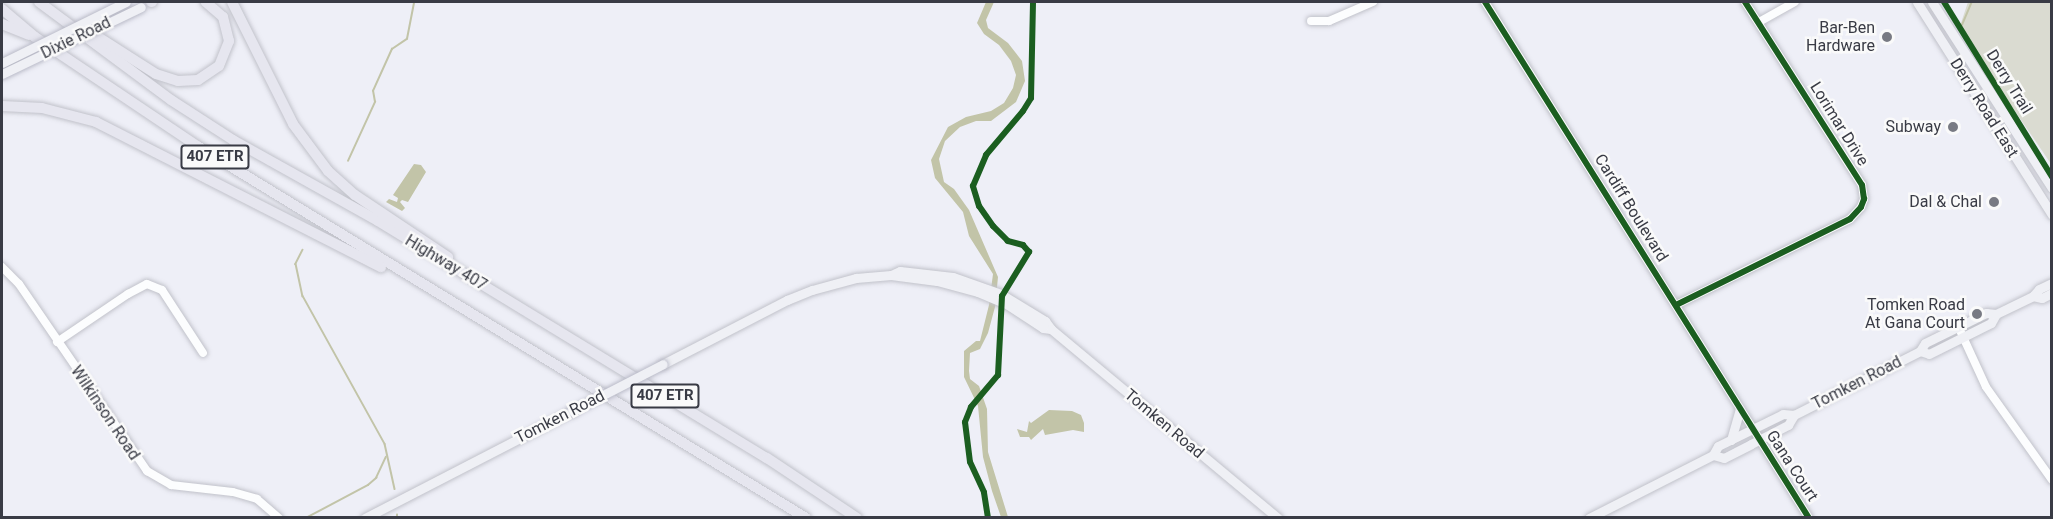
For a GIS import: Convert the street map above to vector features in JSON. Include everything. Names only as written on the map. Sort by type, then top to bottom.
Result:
[{"type":"highway","name":"Highway 407","points":[[39,2],[171,100],[233,140],[378,222],[767,458],[857,518]]},
{"type":"highway","points":[[62,19],[82,27],[156,74],[185,82],[198,80],[212,73],[219,66],[227,50],[228,32],[223,17],[206,2]]},
{"type":"highway","points":[[232,2],[293,124],[328,171],[355,195],[446,256],[470,278]]},
{"type":"highway","name":"Highway 407","points":[[2,9],[35,37],[199,147],[806,518]]},
{"type":"highway","points":[[2,24],[35,37]]},
{"type":"highway","points":[[2,106],[42,108],[96,122],[437,294]]},
{"type":"main road","name":"Dixie Road","points":[[2,63],[126,2]]},
{"type":"main road","name":"Derry Road East","points":[[1917,2],[2052,215]]},
{"type":"main road","name":"Derry Road East","points":[[1932,2],[2052,188]]},
{"type":"main road","name":"Dixie Road","points":[[2,74],[149,3]]},
{"type":"main road","name":"Tomken Road","points":[[365,518],[786,300],[856,278],[891,275],[978,289],[1008,301],[1043,328],[1051,329],[1278,518]]},
{"type":"main road","name":"Tomken Road","points":[[1713,455],[1724,458],[1788,425],[1794,415],[1920,351],[1925,343],[1986,313],[1996,314],[2033,296],[2039,289],[2052,283]]},
{"type":"main road","name":"Tomken Road","points":[[2033,296],[2042,298],[2052,293]]},
{"type":"main road","name":"Tomken Road","points":[[1920,351],[1929,354],[1992,323],[1996,314]]},
{"type":"main road","points":[[1731,440],[1740,409]]},
{"type":"main road","name":"Tomken Road","points":[[1589,518],[1713,455],[1718,446],[1783,414],[1794,415]]},
{"type":"street","points":[[1311,21],[1329,21],[1373,2]]},
{"type":"street","name":"Cardiff Boulevard","points":[[1485,2],[1753,429]]},
{"type":"street","name":"Lorimar Drive","points":[[1676,305],[1850,219],[1861,207],[1864,199],[1862,185],[1745,2]]},
{"type":"street","points":[[1758,22],[1795,2]]},
{"type":"street","name":"Wilkinson Road","points":[[2,267],[19,284],[147,471],[171,485],[233,492],[251,497],[265,504],[279,518]]},
{"type":"street","points":[[57,342],[128,294],[147,284],[162,290],[203,353]]},
{"type":"street","points":[[1958,326],[1986,387],[2052,480]]},
{"type":"street","name":"Gana Court","points":[[1753,429],[1809,518]]},
{"type":"shaded area","points":[[986,2],[994,2],[986,20],[988,28],[1008,43],[1022,61],[1025,81],[1016,102],[991,121],[976,121],[960,127],[945,141],[939,159],[944,182],[954,189],[969,210],[998,277],[995,307],[988,333],[980,349],[970,353],[969,371],[970,379],[979,386],[987,409],[988,452],[1008,517],[1001,517],[992,491],[983,457],[978,406],[964,377],[964,351],[976,341],[980,341],[989,305],[993,274],[969,236],[963,212],[935,178],[931,160],[948,127],[966,117],[991,111],[1004,103],[1013,88],[1016,75],[1011,61],[999,45],[984,34],[977,23]]},
{"type":"shaded area","points":[[1968,2],[2051,2],[2051,164],[1959,29]]},
{"type":"shaded area","points":[[414,164],[421,165],[426,172],[408,202],[402,200],[400,202],[405,208],[402,211],[386,202],[389,199],[397,202],[398,198],[393,195]]},
{"type":"shaded area","points":[[1049,410],[1072,411],[1081,415],[1084,432],[1073,430],[1045,435],[1043,429],[1031,440],[1029,437],[1020,437],[1017,429],[1027,432],[1029,421],[1031,423]]},
{"type":"waterway","points":[[348,161],[375,102],[373,91],[392,49],[407,39],[414,2]]},
{"type":"waterway","points":[[1962,25],[1972,2]]},
{"type":"waterway","points":[[303,250],[296,264],[303,296],[385,444],[395,489]]},
{"type":"waterway","points":[[306,518],[368,485],[376,478],[386,457]]},
{"type":"cycle path","points":[[988,518],[984,492],[970,462],[965,422],[971,407],[998,375],[1002,296],[1029,252],[1023,245],[1008,241],[993,226],[979,206],[973,186],[986,155],[1031,98],[1033,2]]},
{"type":"cycle path","points":[[1485,2],[1809,518]]},
{"type":"cycle path","points":[[1676,305],[1850,219],[1861,207],[1864,199],[1862,185],[1745,2]]},
{"type":"cycle path","name":"Derry Trail","points":[[1944,2],[2052,177]]},
{"type":"place","name":"Bar-Ben Hardware","points":[[1887,37]]},
{"type":"place","name":"Subway","points":[[1953,127]]},
{"type":"place","name":"Dal & Chal","points":[[1994,202]]},
{"type":"place","name":"Tomken Road At Gana Court","points":[[1977,314]]}]
